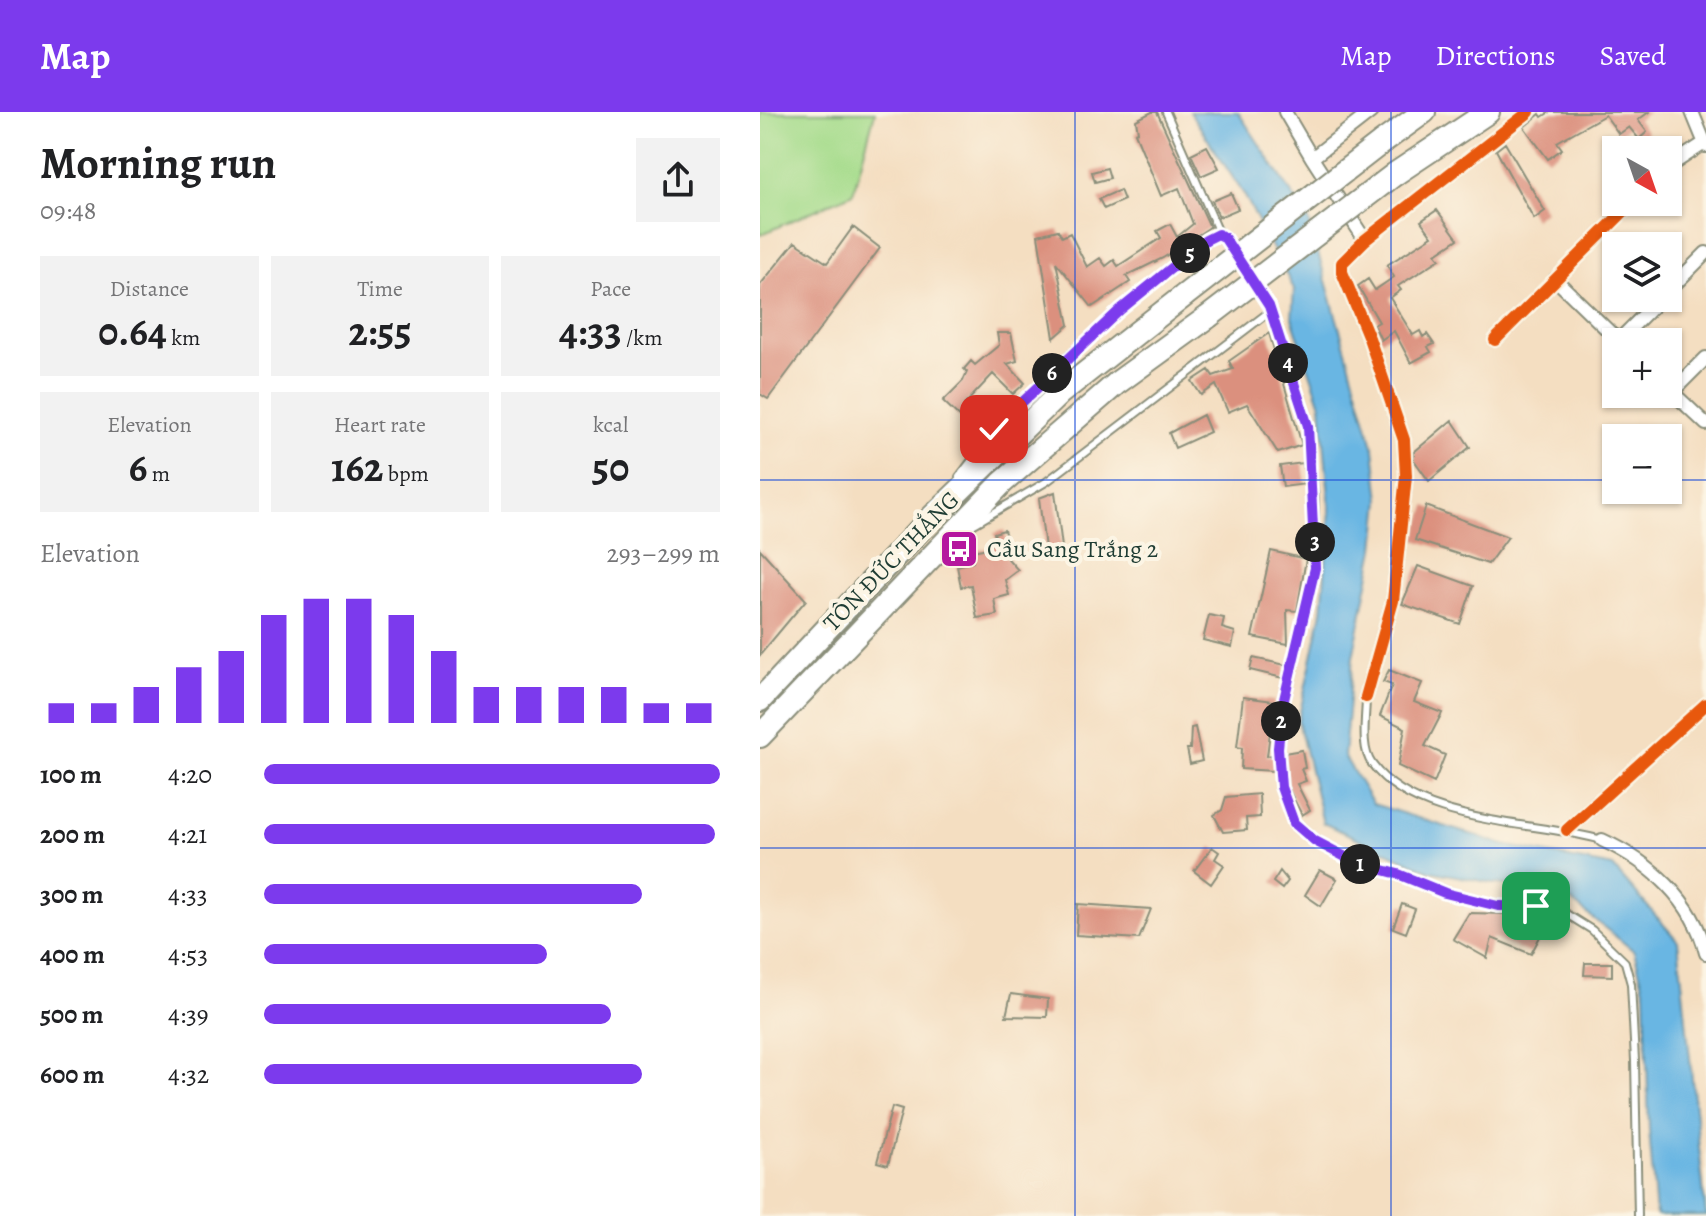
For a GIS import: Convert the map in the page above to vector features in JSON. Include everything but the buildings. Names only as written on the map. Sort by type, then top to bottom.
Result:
[{"type":"highway","name":"TÔN ĐỨC THẮNG","points":[[760,700],[927,522],[1060,393],[1424,112]]},
{"type":"highway","name":"TÔN ĐỨC THẮNG","points":[[760,736],[1002,483],[1117,383],[1395,174],[1488,112]]},
{"type":"street","points":[[1285,112],[1365,240]]},
{"type":"street","points":[[1312,158],[1371,112]]},
{"type":"street","points":[[1366,697],[1393,601],[1406,476],[1404,440],[1369,338],[1342,272],[1346,256],[1529,112]]},
{"type":"street","points":[[1682,158],[1706,143],[1692,112]]},
{"type":"street","points":[[1495,340],[1619,216]]},
{"type":"street","points":[[1682,277],[1706,253]]},
{"type":"street","points":[[1555,279],[1606,328]]},
{"type":"street","points":[[1632,328],[1647,312]]},
{"type":"street","points":[[1682,379],[1706,358]]},
{"type":"street","points":[[1682,401],[1706,424]]},
{"type":"street","points":[[1567,830],[1706,704]]},
{"type":"street","points":[[1602,840],[1640,858],[1679,898],[1700,930],[1706,953]]},
{"type":"lane","points":[[1166,112],[1220,235],[1270,309],[1308,426],[1315,499],[1315,568],[1282,708],[1278,748],[1281,787],[1294,823],[1315,841],[1357,863],[1398,874],[1445,893],[1498,906],[1560,910],[1592,930],[1625,962],[1631,984],[1635,1061],[1638,1216]]},
{"type":"lane","points":[[927,522],[994,429],[1120,310],[1206,240],[1220,235]]},
{"type":"lane","points":[[946,541],[1046,482],[1270,309]]},
{"type":"lane","points":[[1366,697],[1366,741],[1371,763],[1396,787],[1490,823],[1567,830],[1602,840]]},
{"type":"green space","points":[[760,112],[875,112],[853,193],[760,235]]},
{"type":"water","points":[[1190,112],[1238,112],[1308,218],[1374,449],[1380,500],[1375,548],[1353,657],[1344,756],[1373,804],[1504,845],[1613,867],[1678,941],[1706,1216],[1656,1216],[1649,1130],[1645,993],[1634,951],[1566,897],[1430,871],[1323,823],[1298,721],[1322,611],[1330,510],[1321,405],[1292,318],[1294,289],[1245,196]]},
{"type":"cycle path","points":[[1366,697],[1393,601],[1406,476],[1404,440],[1369,338],[1342,272],[1342,263],[1365,240],[1529,112]]},
{"type":"cycle path","points":[[1495,340],[1619,216]]},
{"type":"cycle path","points":[[1567,830],[1706,704]]},
{"type":"place","name":"Cầu Sang Trắng 2","points":[[959,549]]},
{"type":"route","points":[[994,429],[1120,310],[1206,240],[1218,234],[1224,237],[1269,306],[1308,426],[1315,499],[1315,568],[1282,708],[1278,748],[1281,787],[1294,823],[1315,841],[1357,863],[1398,874],[1445,893],[1498,906],[1536,906]]}]
